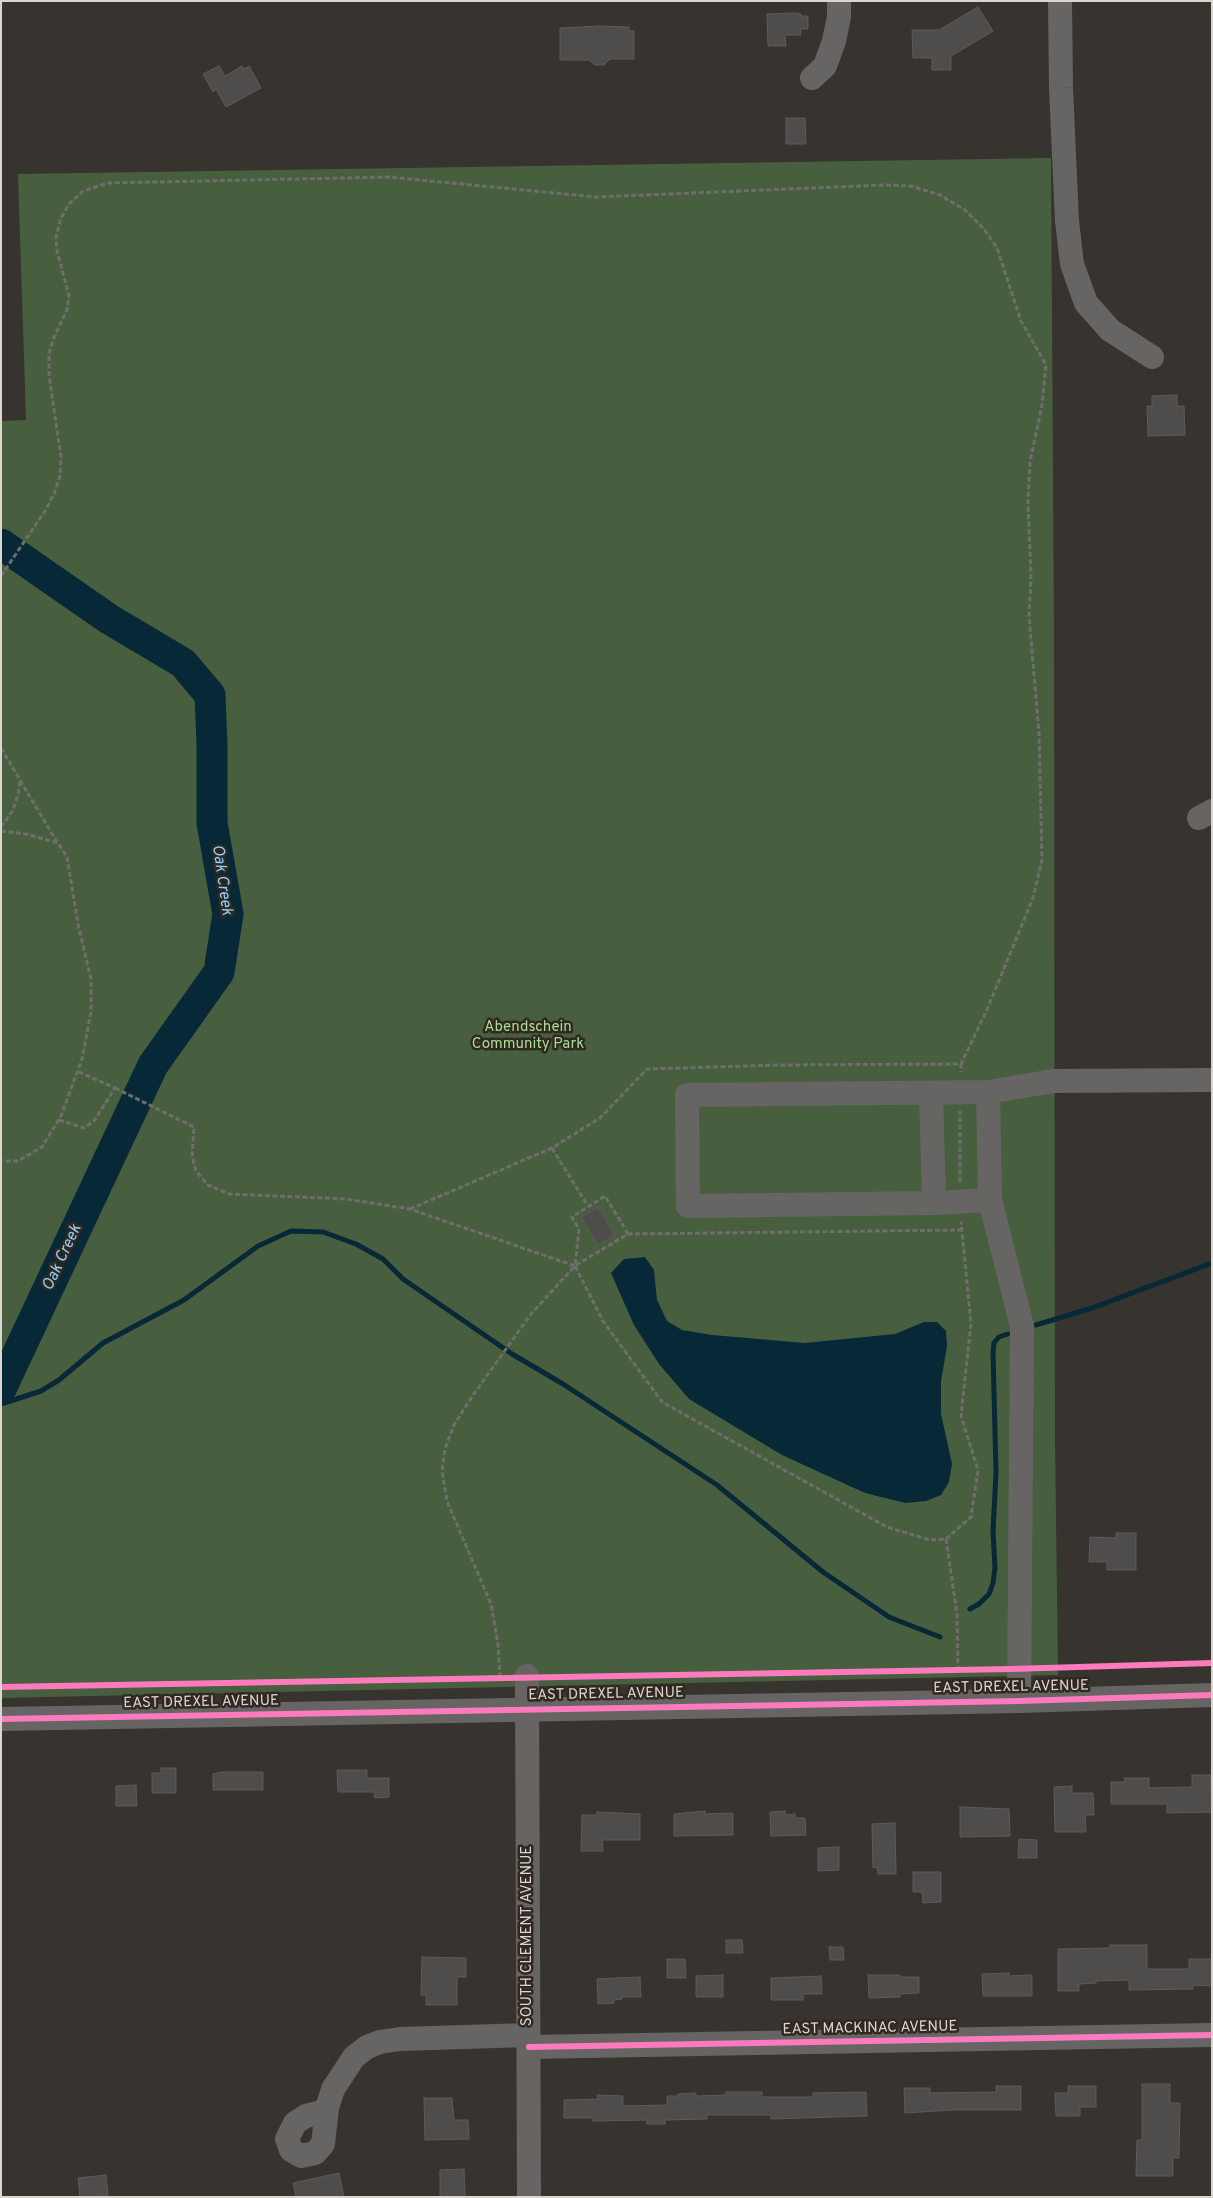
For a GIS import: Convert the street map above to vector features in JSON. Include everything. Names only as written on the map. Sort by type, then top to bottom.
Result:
[{"type":"street","points":[[812,78],[825,66],[834,41],[839,1]]},
{"type":"street","points":[[1060,1],[1061,97],[1067,221],[1072,264],[1086,302],[1110,330],[1152,357]]},
{"type":"street","points":[[990,1200],[934,1203],[688,1206],[687,1095],[988,1092],[1053,1080],[1212,1080]]},
{"type":"street","points":[[988,1092],[990,1200],[1022,1326],[1019,1701]]},
{"type":"street","points":[[931,1093],[934,1203]]},
{"type":"street","name":"SOUTH CLEMENT AVENUE","points":[[526,1676],[529,2197]]},
{"type":"street","name":"EAST DREXEL AVENUE","points":[[1,1719],[1019,1701],[1212,1695]]},
{"type":"street","name":"EAST MACKINAC AVENUE","points":[[326,2111],[333,2089],[354,2057],[367,2047],[380,2042],[400,2039],[528,2041],[1212,2036]]},
{"type":"path","points":[[1,576],[32,531],[54,494],[60,476],[61,457],[49,375],[50,354],[54,338],[67,310],[69,296],[57,251],[56,237],[61,218],[69,204],[83,191],[108,183],[389,176],[596,197],[884,185],[911,186],[940,195],[965,210],[984,229],[997,248],[1021,321],[1046,365],[1042,405],[1030,462],[1028,504],[1031,576],[1029,616],[1039,733],[1042,860],[1033,898],[986,1012],[961,1064]]},
{"type":"path","points":[[1,748],[67,857],[78,924],[91,979],[91,1012],[78,1071],[59,1120],[42,1146],[18,1161],[1,1161]]},
{"type":"path","points":[[1,827],[13,810],[20,780]]},
{"type":"path","points":[[1,831],[26,834],[58,843]]},
{"type":"path","points":[[78,1071],[194,1127],[192,1156],[196,1171],[208,1186],[229,1194],[346,1199],[410,1209],[575,1266]]},
{"type":"path","points":[[59,1120],[84,1128],[94,1121],[115,1088]]},
{"type":"path","points":[[552,1148],[588,1206]]},
{"type":"path","points":[[628,1234],[605,1196],[572,1217],[579,1230],[575,1266],[603,1321],[662,1402],[887,1527],[930,1540],[946,1539],[971,1517],[978,1470],[962,1416],[971,1323],[960,1221]]},
{"type":"path","points":[[490,1677],[500,1677],[498,1644],[491,1604],[446,1502],[442,1471],[445,1449],[454,1425],[531,1314],[575,1266],[628,1234],[961,1230]]},
{"type":"path","points":[[946,1539],[957,1614],[958,1669]]},
{"type":"path","points":[[948,1669],[967,1669]]},
{"type":"green space","name":"Abendschein Community Park","points":[[1051,158],[1054,636],[1055,1438],[1058,1675],[1,1698],[1,421],[26,420],[18,174]]},
{"type":"water","points":[[645,1257],[654,1270],[657,1300],[667,1321],[682,1330],[712,1335],[805,1343],[895,1334],[924,1322],[937,1322],[946,1331],[947,1346],[941,1381],[941,1414],[952,1464],[949,1482],[941,1495],[926,1501],[905,1503],[865,1493],[782,1455],[689,1399],[659,1364],[634,1325],[611,1273],[624,1259]]},
{"type":"building","points":[[978,7],[993,31],[951,56],[951,70],[932,70],[932,58],[913,58],[912,30],[939,30]]},
{"type":"building","points":[[767,14],[801,14],[801,16],[808,16],[808,29],[800,29],[801,35],[785,35],[786,46],[768,46]]},
{"type":"building","points":[[629,27],[629,31],[634,31],[634,59],[610,59],[604,65],[595,65],[589,60],[560,60],[560,28]]},
{"type":"building","points":[[219,66],[225,76],[242,66],[244,69],[249,66],[261,88],[226,107],[216,89],[213,92],[203,74]]},
{"type":"building","points":[[786,118],[805,118],[806,144],[786,144]]},
{"type":"building","points":[[1177,395],[1177,406],[1184,406],[1185,435],[1148,436],[1147,406],[1152,406],[1152,396]]},
{"type":"building","points":[[598,1207],[615,1235],[598,1245],[581,1217]]},
{"type":"building","points":[[1116,1533],[1136,1533],[1136,1570],[1107,1570],[1107,1562],[1089,1562],[1090,1537],[1116,1538]]},
{"type":"building","points":[[161,1768],[176,1768],[176,1793],[152,1793],[152,1773],[161,1773]]},
{"type":"building","points":[[337,1770],[367,1770],[367,1778],[389,1778],[389,1797],[375,1798],[374,1792],[338,1792]]},
{"type":"building","points":[[221,1772],[263,1772],[263,1790],[213,1790],[213,1774]]},
{"type":"building","points":[[1192,1775],[1211,1775],[1212,1812],[1167,1813],[1167,1804],[1111,1804],[1111,1782],[1125,1782],[1124,1778],[1149,1778],[1149,1788],[1192,1787]]},
{"type":"building","points":[[136,1785],[137,1806],[116,1806],[116,1786]]},
{"type":"building","points":[[1072,1786],[1072,1793],[1093,1793],[1094,1815],[1085,1815],[1086,1832],[1055,1832],[1054,1787]]},
{"type":"building","points":[[960,1807],[1009,1809],[1010,1836],[960,1837]]},
{"type":"building","points":[[705,1811],[705,1814],[733,1813],[733,1835],[674,1836],[674,1814]]},
{"type":"building","points":[[785,1811],[786,1815],[795,1814],[795,1818],[805,1818],[806,1835],[771,1836],[770,1812]]},
{"type":"building","points":[[597,1812],[640,1814],[640,1840],[602,1840],[603,1851],[581,1851],[582,1815],[597,1815]]},
{"type":"building","points":[[895,1823],[896,1874],[878,1874],[877,1867],[873,1868],[872,1824]]},
{"type":"building","points":[[1019,1839],[1037,1840],[1037,1858],[1018,1858]]},
{"type":"building","points":[[839,1847],[839,1870],[818,1871],[818,1848]]},
{"type":"building","points":[[913,1872],[941,1872],[941,1902],[923,1903],[922,1892],[913,1892]]},
{"type":"building","points":[[726,1940],[742,1940],[743,1953],[726,1953]]},
{"type":"building","points":[[1110,1945],[1147,1945],[1147,1969],[1189,1969],[1189,1959],[1212,1959],[1212,1986],[1193,1985],[1193,1989],[1129,1990],[1129,1980],[1096,1981],[1096,1983],[1079,1984],[1079,1991],[1058,1991],[1058,1949],[1110,1948]]},
{"type":"building","points":[[829,1947],[843,1947],[844,1960],[830,1960]]},
{"type":"building","points":[[422,1957],[466,1958],[466,1977],[457,1977],[457,2005],[426,2005],[426,1995],[421,1995]]},
{"type":"building","points":[[667,1959],[685,1959],[686,1978],[667,1978]]},
{"type":"building","points":[[1009,1973],[1009,1976],[1032,1975],[1032,1996],[983,1996],[982,1974]]},
{"type":"building","points":[[723,1975],[723,1997],[696,1997],[696,1976]]},
{"type":"building","points":[[868,1975],[919,1977],[919,1993],[900,1994],[900,1997],[869,1998]]},
{"type":"building","points":[[821,1976],[822,1994],[803,1994],[803,2000],[771,2000],[771,1978]]},
{"type":"building","points":[[640,1977],[641,1997],[622,1997],[622,1999],[614,2000],[614,2003],[598,2004],[597,1979]]},
{"type":"building","points":[[1142,2084],[1170,2084],[1170,2103],[1180,2103],[1179,2158],[1173,2158],[1173,2176],[1136,2176],[1137,2140],[1142,2140]]},
{"type":"building","points":[[996,2086],[1021,2086],[1021,2110],[952,2110],[905,2113],[904,2088],[930,2088],[930,2093],[996,2092]]},
{"type":"building","points":[[1068,2086],[1096,2086],[1096,2107],[1080,2107],[1080,2116],[1056,2116],[1055,2093],[1068,2093]]},
{"type":"building","points":[[726,2092],[762,2092],[762,2097],[813,2097],[813,2093],[866,2092],[867,2116],[771,2119],[771,2115],[707,2115],[707,2119],[665,2120],[665,2124],[647,2124],[647,2120],[593,2121],[592,2118],[564,2118],[564,2100],[598,2099],[597,2095],[623,2096],[623,2106],[667,2105],[667,2096],[696,2093],[696,2096],[726,2095]]},
{"type":"building","points":[[424,2098],[452,2098],[454,2120],[468,2120],[469,2139],[425,2140]]},
{"type":"building","points":[[464,2169],[465,2197],[440,2197],[440,2170]]},
{"type":"building","points":[[339,2173],[344,2197],[296,2197],[293,2183]]},
{"type":"building","points":[[106,2175],[108,2196],[80,2197],[78,2178]]},
{"type":"waterway","name":"Oak Creek","points":[[1,544],[109,619],[183,663],[210,695],[212,823],[228,914],[219,972],[153,1065],[1,1389]]},
{"type":"waterway","points":[[1,1404],[41,1391],[59,1380],[103,1343],[184,1300],[258,1246],[291,1231],[323,1232],[356,1244],[383,1259],[403,1279],[512,1354],[563,1384],[717,1485],[823,1572],[889,1617],[940,1637]]},
{"type":"waterway","points":[[1036,1325],[1092,1308],[1212,1263]]},
{"type":"waterway","points":[[970,1609],[979,1604],[989,1594],[993,1583],[995,1568],[993,1531],[996,1473],[993,1352],[994,1343],[999,1337],[1008,1334]]},
{"type":"cycle path","points":[[1,1687],[1011,1669],[1212,1663]]},
{"type":"cycle path","points":[[1,1719],[1019,1701],[1212,1695]]},
{"type":"cycle path","points":[[529,2047],[1212,2035]]}]
